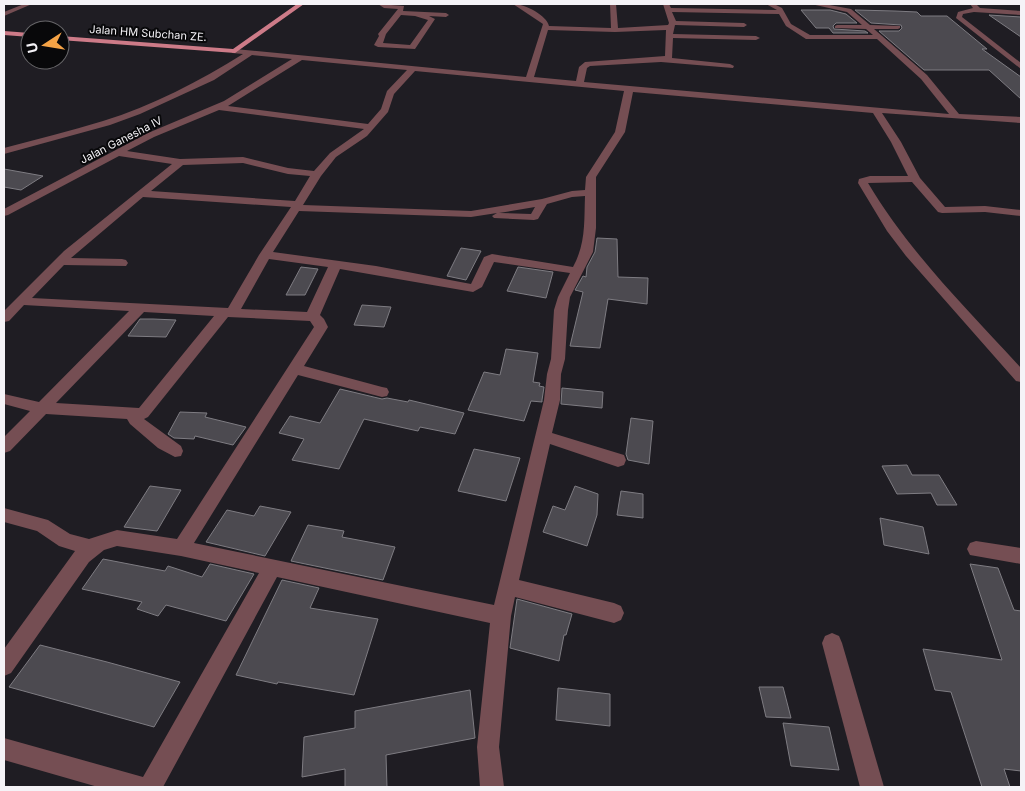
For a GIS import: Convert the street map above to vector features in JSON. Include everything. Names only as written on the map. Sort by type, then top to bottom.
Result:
[{"type":"main road","points":[[235,51],[301,4]]},
{"type":"main road","points":[[4,34],[20,35]]},
{"type":"main road","name":"Jalan HM Subchan ZE.","points":[[70,39],[235,51]]},
{"type":"street","points":[[4,14],[29,4]]},
{"type":"street","points":[[381,4],[384,6],[402,7],[382,34],[383,36],[378,45],[412,47],[432,19],[418,16],[420,14]]},
{"type":"street","points":[[516,4],[543,20],[546,24],[529,79]]},
{"type":"street","points":[[613,4],[615,30]]},
{"type":"street","points":[[769,4],[778,8],[788,25],[809,37],[879,36]]},
{"type":"street","points":[[814,4],[847,9],[924,77],[956,117]]},
{"type":"street","points":[[663,60],[669,57],[671,24],[667,7],[780,12]]},
{"type":"street","points":[[1021,13],[974,7],[960,13],[958,17],[1021,66]]},
{"type":"street","points":[[399,13],[446,16]]},
{"type":"street","points":[[545,28],[615,30],[671,24],[744,25]]},
{"type":"street","points":[[838,27],[898,27]]},
{"type":"street","points":[[670,36],[756,38]]},
{"type":"street","points":[[235,51],[629,89],[956,117],[1021,120]]},
{"type":"street","points":[[5,153],[144,110],[211,78],[250,53]]},
{"type":"street","points":[[1008,56],[1021,56]]},
{"type":"street","name":"Jalan Ganesha IV","points":[[4,213],[152,135],[219,107],[299,58]]},
{"type":"street","points":[[579,84],[583,67],[588,64],[663,60],[730,66]]},
{"type":"street","points":[[4,399],[41,408],[134,414],[147,410],[228,313],[317,174],[337,152],[364,134],[385,110],[390,93],[412,69]]},
{"type":"street","points":[[492,787],[488,747],[501,616],[552,400],[554,374],[558,359],[561,310],[564,297],[587,252],[591,177],[623,124],[629,89]]},
{"type":"street","points":[[219,107],[370,127]]},
{"type":"street","points":[[876,110],[896,142],[915,179],[942,210],[985,209],[1021,213]]},
{"type":"street","points":[[119,153],[180,162],[243,160],[288,171],[317,174]]},
{"type":"street","points":[[4,318],[61,260],[180,162]]},
{"type":"street","points":[[915,179],[870,178],[863,181],[863,184],[893,231],[915,259],[1021,377]]},
{"type":"street","points":[[140,194],[297,206],[534,217],[543,202],[562,196],[590,193]]},
{"type":"street","points":[[266,255],[336,264],[473,288],[476,288],[488,260],[492,258],[578,271]]},
{"type":"street","points":[[61,260],[122,263]]},
{"type":"street","points":[[312,317],[336,264]]},
{"type":"street","points":[[21,301],[312,317],[318,319],[321,327],[181,548]]},
{"type":"street","points":[[4,447],[141,307]]},
{"type":"street","points":[[295,369],[382,392]]},
{"type":"street","points":[[134,414],[135,420],[175,451]]},
{"type":"street","points":[[543,436],[618,460]]},
{"type":"street","points":[[4,515],[42,525],[65,540],[90,548]]},
{"type":"street","points":[[4,666],[82,556],[90,548],[109,539],[117,538],[181,548],[501,616]]},
{"type":"street","points":[[976,549],[1021,556]]},
{"type":"street","points":[[150,787],[272,568]]},
{"type":"street","points":[[508,586],[614,613]]},
{"type":"street","points":[[832,642],[872,787]]},
{"type":"street","points":[[4,749],[138,787]]},
{"type":"building","points":[[801,10],[830,10],[846,14],[857,23],[836,23],[833,26],[834,29],[865,31],[868,33],[833,33],[829,28],[816,28]]},
{"type":"building","points":[[855,10],[917,12],[921,16],[947,16],[987,49],[982,49],[1021,77],[1021,99],[989,70],[924,70],[879,31],[899,31],[902,28],[901,25],[871,23]]},
{"type":"building","points":[[989,15],[1021,17],[1021,37]]},
{"type":"building","points":[[4,169],[43,176],[21,190],[4,187]]},
{"type":"building","points":[[597,238],[617,239],[618,277],[648,278],[647,304],[608,299],[600,348],[570,346],[583,292],[575,290],[583,276],[586,277],[587,267],[595,252]]},
{"type":"building","points":[[461,248],[481,251],[466,280],[447,276]]},
{"type":"building","points":[[301,267],[318,269],[305,295],[286,295]]},
{"type":"building","points":[[518,267],[553,272],[546,298],[507,291]]},
{"type":"building","points":[[362,305],[391,307],[384,327],[354,325]]},
{"type":"building","points":[[140,319],[176,320],[166,337],[128,336]]},
{"type":"building","points":[[506,349],[538,353],[533,382],[540,383],[539,386],[544,387],[542,402],[531,401],[524,421],[468,410],[484,372],[500,375]]},
{"type":"building","points":[[562,388],[603,392],[602,408],[561,404]]},
{"type":"building","points":[[340,389],[382,399],[387,398],[408,402],[409,400],[464,413],[455,434],[420,427],[418,431],[364,419],[339,469],[292,460],[304,439],[279,433],[290,416],[320,423]]},
{"type":"building","points":[[180,412],[207,413],[205,417],[246,427],[233,445],[195,436],[194,439],[174,438],[168,434]]},
{"type":"building","points":[[631,418],[653,421],[649,464],[628,460],[626,454]]},
{"type":"building","points":[[474,449],[520,458],[506,501],[458,491]]},
{"type":"building","points":[[907,465],[912,475],[939,475],[957,505],[937,505],[931,493],[897,494],[882,466]]},
{"type":"building","points":[[150,486],[181,490],[157,531],[124,527]]},
{"type":"building","points":[[575,486],[598,494],[597,515],[587,546],[543,532],[553,506],[565,510]]},
{"type":"building","points":[[621,491],[643,494],[643,518],[617,515]]},
{"type":"building","points":[[260,506],[291,512],[265,556],[206,542],[227,510],[254,516]]},
{"type":"building","points":[[880,518],[923,527],[929,554],[884,545]]},
{"type":"building","points":[[308,525],[344,531],[342,537],[395,547],[383,580],[291,561]]},
{"type":"building","points":[[103,559],[165,571],[168,566],[202,577],[210,564],[254,574],[226,621],[166,605],[158,616],[137,609],[142,602],[82,589]]},
{"type":"building","points":[[970,564],[998,568],[1014,610],[1021,611],[1021,771],[1004,769],[1010,787],[982,787],[951,692],[935,690],[923,649],[1002,660]]},
{"type":"building","points":[[282,580],[319,588],[310,608],[378,619],[354,695],[278,682],[277,684],[236,675]]},
{"type":"building","points":[[517,599],[572,614],[566,635],[564,635],[559,661],[510,648]]},
{"type":"building","points":[[40,645],[180,682],[154,727],[9,687]]},
{"type":"building","points":[[759,687],[783,687],[791,718],[766,717]]},
{"type":"building","points":[[558,688],[610,694],[610,726],[556,720]]},
{"type":"building","points":[[470,690],[475,738],[386,755],[387,787],[345,787],[345,769],[302,777],[304,737],[355,728],[355,711]]},
{"type":"building","points":[[783,723],[829,727],[839,770],[791,766]]}]
